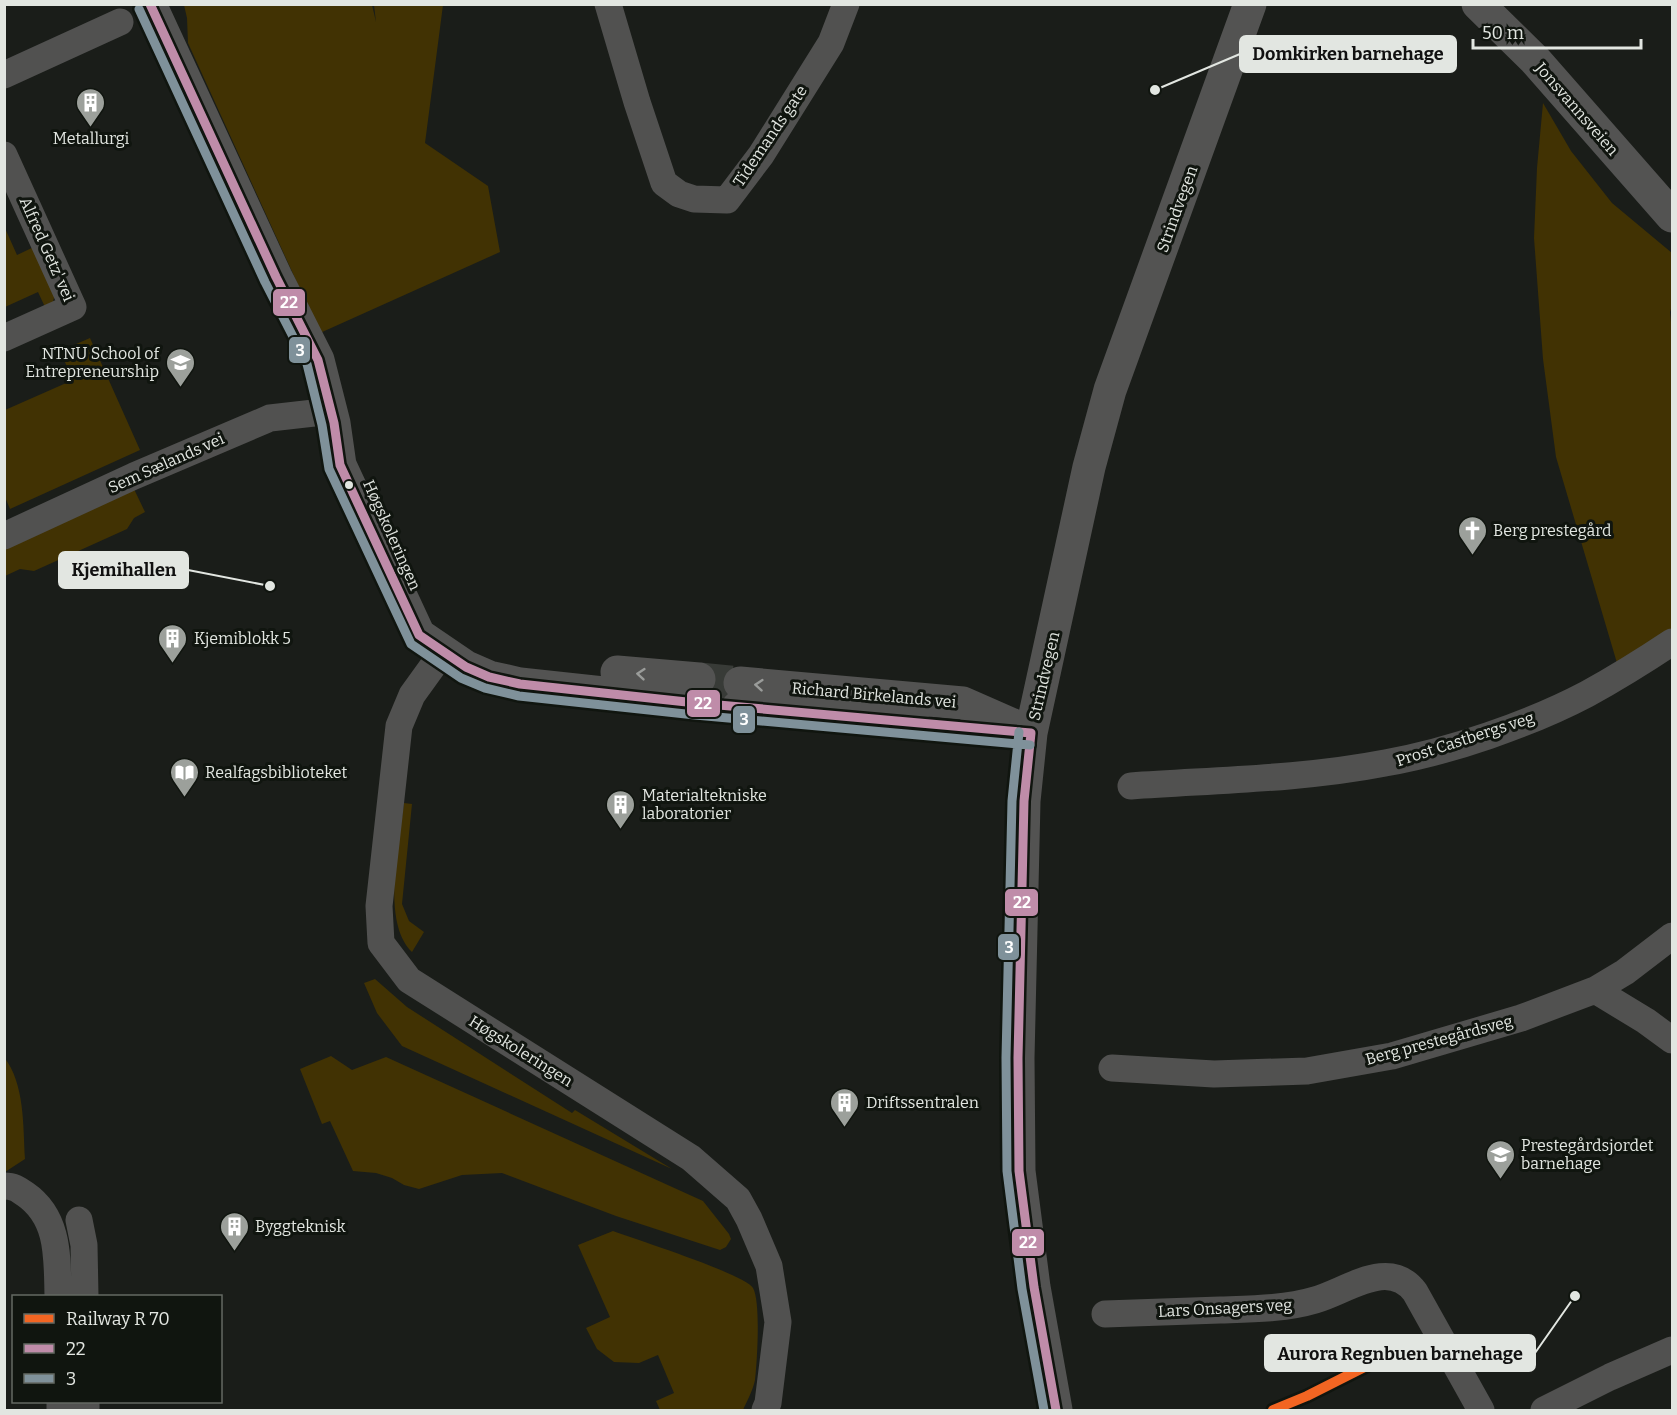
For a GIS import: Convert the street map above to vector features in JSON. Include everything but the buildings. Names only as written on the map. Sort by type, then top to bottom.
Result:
[{"type":"street","name":"Høgskoleringen","points":[[150,4],[276,277],[318,360],[331,412],[340,465],[409,615],[419,635],[454,659],[412,695],[399,726],[379,906],[381,943],[409,980],[691,1158],[738,1199],[769,1266],[778,1322],[768,1403],[765,1410]]},
{"type":"street","name":"Tidemands gate","points":[[608,4],[664,183],[679,194],[694,199],[727,200],[761,155],[831,43],[846,4]]},
{"type":"street","name":"Strindvegen","points":[[1056,1410],[1034,1287],[1019,1171],[1018,1058],[1024,801],[1031,733],[1089,467],[1110,390],[1250,4]]},
{"type":"street","name":"Jonsvannsveien","points":[[1478,4],[1535,60],[1672,216]]},
{"type":"street","points":[[4,75],[120,22]]},
{"type":"street","name":"Alfred Getz' vei","points":[[4,155],[73,307],[4,338]]},
{"type":"street","name":"Sem Sælands vei","points":[[4,536],[149,469],[270,418],[331,412]]},
{"type":"street","name":"Prost Castbergs veg","points":[[1131,786],[1334,771],[1387,763],[1441,750],[1515,726],[1586,694],[1672,642]]},
{"type":"street","points":[[454,659],[489,677],[520,684],[698,691]]},
{"type":"street","name":"Richard Birkelands vei","points":[[739,695],[963,704],[1031,733],[962,726],[739,695]]},
{"type":"street","name":"Berg prestegårdsveg","points":[[1112,1068],[1214,1074],[1307,1071],[1392,1056],[1521,1018],[1595,990],[1626,972],[1672,936]]},
{"type":"street","points":[[1595,990],[1672,1040]]},
{"type":"street","points":[[4,1186],[14,1186],[32,1199],[51,1224],[57,1255],[58,1295]]},
{"type":"street","points":[[79,1220],[84,1245],[85,1295]]},
{"type":"street","name":"Lars Onsagers veg","points":[[1105,1314],[1292,1305],[1316,1300],[1372,1278],[1391,1276],[1405,1282],[1416,1292],[1481,1410]]},
{"type":"street","points":[[1544,1410],[1610,1377],[1672,1350]]},
{"type":"shaded area","points":[[184,5],[372,5],[376,22],[374,5],[443,5],[425,143],[488,186],[500,252],[320,333],[188,43]]},
{"type":"shaded area","points":[[1543,103],[1571,151],[1612,203],[1672,253],[1670,312],[1672,332],[1672,632],[1617,663],[1556,457],[1543,359],[1534,238]]},
{"type":"shaded area","points":[[4,226],[17,255],[36,246],[55,293],[53,302],[45,307],[38,292],[5,307]]},
{"type":"shaded area","points":[[90,338],[140,450],[10,509],[5,497],[5,410],[73,380],[60,351]]},
{"type":"shaded area","points":[[134,489],[145,512],[134,518],[127,529],[34,571],[20,569],[5,576],[4,548]]},
{"type":"shaded area","points":[[404,803],[412,804],[402,904],[409,921],[424,932],[412,952],[403,939],[397,922],[395,902],[396,860]]},
{"type":"shaded area","points":[[375,979],[407,1007],[572,1113],[575,1110],[672,1169],[402,1046],[377,1013],[364,983]]},
{"type":"shaded area","points":[[331,1056],[352,1070],[386,1057],[703,1201],[731,1239],[726,1247],[720,1250],[616,1216],[502,1173],[462,1175],[419,1189],[376,1173],[353,1171],[330,1121],[322,1124],[300,1069]]},
{"type":"shaded area","points":[[4,1057],[16,1080],[22,1106],[25,1159],[5,1172]]},
{"type":"shaded area","points":[[613,1231],[731,1274],[753,1288],[758,1319],[756,1372],[753,1388],[743,1410],[660,1410],[656,1401],[674,1393],[658,1355],[639,1363],[614,1362],[597,1349],[586,1328],[610,1317],[578,1245]]},
{"type":"tunnel","points":[[699,679],[740,683]]},
{"type":"tunnel","points":[[696,703],[738,707]]},
{"type":"transit line","name":"22","points":[[150,4],[276,277],[318,360],[334,423],[340,465],[419,635],[466,667],[489,677],[520,684],[696,703],[1031,733]]},
{"type":"transit line","name":"3","points":[[139,9],[265,282],[307,364],[322,425],[329,469],[411,644],[461,678],[485,688],[519,696],[695,715],[1030,745]]},
{"type":"transit line","name":"3","points":[[1019,732],[1012,801],[1006,1058],[1007,1171],[1022,1289],[1044,1410]]},
{"type":"transit line","name":"22","points":[[1031,733],[1024,801],[1018,1058],[1019,1171],[1034,1287],[1056,1410]]},
{"type":"transit line","points":[[1273,1410],[1307,1396],[1414,1342]]},
{"type":"place","name":"Domkirken barnehage","points":[[1155,90]]},
{"type":"place","name":"Metallurgi","points":[[91,128]]},
{"type":"place","name":"NTNU School of Entrepreneurship","points":[[180,388]]},
{"type":"place","name":"Berg prestegård","points":[[1472,556]]},
{"type":"place","name":"Kjemihallen","points":[[270,586]]},
{"type":"place","name":"Kjemiblokk 5","points":[[173,664]]},
{"type":"place","name":"Realfagsbiblioteket","points":[[184,798]]},
{"type":"place","name":"Materialtekniske laboratorier","points":[[621,830]]},
{"type":"place","name":"Driftssentralen","points":[[845,1128]]},
{"type":"place","name":"Prestegårdsjordet barnehage","points":[[1500,1180]]},
{"type":"place","name":"Byggteknisk","points":[[234,1252]]},
{"type":"place","name":"Aurora Regnbuen barnehage","points":[[1575,1296]]}]
